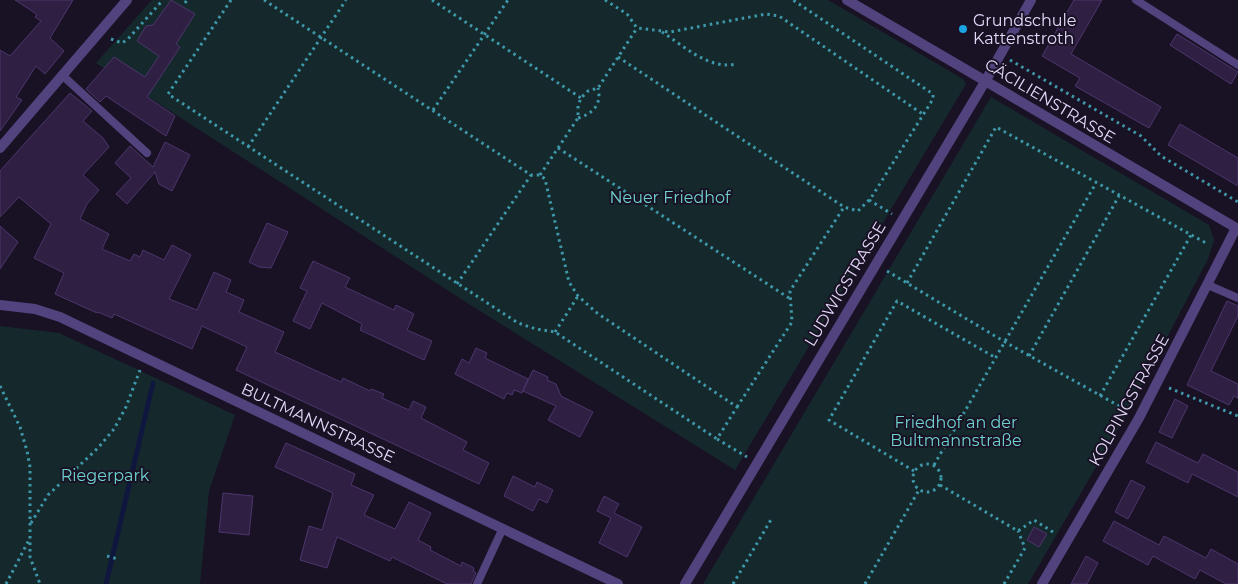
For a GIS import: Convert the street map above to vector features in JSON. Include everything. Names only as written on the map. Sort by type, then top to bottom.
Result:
[{"type":"street","points":[[0,148],[126,0]]},
{"type":"street","name":"CÄCILIENSTRASSE","points":[[847,0],[1237,228]]},
{"type":"street","name":"LUDWIGSTRASSE","points":[[685,584],[756,462],[986,80],[1031,0]]},
{"type":"street","name":"KOLPINGSTRASSE","points":[[1042,584],[1158,384],[1237,228]]},
{"type":"street","name":"BULTMANNSTRASSE","points":[[0,305],[35,309],[60,318],[618,584]]},
{"type":"lane","points":[[1136,0],[1238,65]]},
{"type":"lane","points":[[62,75],[147,153]]},
{"type":"lane","points":[[1208,285],[1238,298]]},
{"type":"lane","points":[[477,584],[503,528]]},
{"type":"path","points":[[101,30],[115,42],[122,43],[163,0]]},
{"type":"path","points":[[231,0],[168,94],[518,323],[536,329],[555,332],[756,462]]},
{"type":"path","points":[[264,0],[531,175],[540,175],[548,184],[569,282],[578,296],[597,313],[737,406]]},
{"type":"path","points":[[248,147],[346,0]]},
{"type":"path","points":[[432,0],[581,98]]},
{"type":"path","points":[[433,110],[508,0]]},
{"type":"path","points":[[606,0],[627,14],[637,28],[662,32],[773,14],[924,116]]},
{"type":"path","points":[[618,57],[844,207],[858,212],[869,200],[924,116],[932,103],[933,94],[793,0]]},
{"type":"path","points":[[578,118],[590,114],[596,108],[599,99],[598,88],[637,28]]},
{"type":"path","points":[[662,32],[713,64],[724,67],[736,64]]},
{"type":"path","points":[[1000,54],[1141,136],[1161,156],[1238,202]]},
{"type":"path","points":[[540,175],[578,118],[578,106],[581,98],[588,91],[598,88]]},
{"type":"path","points":[[907,283],[996,127],[1206,243]]},
{"type":"path","points":[[558,148],[790,298]]},
{"type":"path","points":[[457,284],[531,175]]},
{"type":"path","points":[[934,465],[1096,183]]},
{"type":"path","points":[[1029,356],[1119,196]]},
{"type":"path","points":[[869,200],[901,220]]},
{"type":"path","points":[[718,439],[737,406],[792,322],[790,291],[844,207]]},
{"type":"path","points":[[1100,396],[1191,235]]},
{"type":"path","points":[[875,264],[1005,342],[1139,418]]},
{"type":"path","points":[[555,332],[578,296]]},
{"type":"path","points":[[914,471],[829,420],[897,301],[996,358]]},
{"type":"path","points":[[30,523],[48,496],[98,448],[114,429],[126,407],[144,358]]},
{"type":"path","points":[[1158,384],[1238,416]]},
{"type":"path","points":[[0,386],[20,427],[27,451],[30,467],[30,557],[40,584]]},
{"type":"path","points":[[926,464],[934,465],[939,470],[942,478],[940,485],[934,490],[927,492],[919,490],[914,485],[914,471],[919,466],[926,464]]},
{"type":"path","points":[[940,485],[1018,531],[1025,548],[1004,584]]},
{"type":"path","points":[[865,584],[919,490]]},
{"type":"path","points":[[732,584],[772,518]]},
{"type":"path","points":[[1018,531],[1034,520],[1068,540]]},
{"type":"path","points":[[6,584],[22,558],[30,536]]},
{"type":"path","points":[[107,556],[118,559]]},
{"type":"green space","name":"Neuer Friedhof","points":[[152,0],[828,0],[963,79],[966,84],[735,470],[472,306],[96,63]]},
{"type":"green space","name":"Friedhof an der Bultmannstraße","points":[[991,97],[1209,225],[1214,240],[1208,259],[1128,412],[1028,584],[703,584]]},
{"type":"green space","name":"Riegerpark","points":[[0,326],[59,333],[235,415],[209,491],[200,584],[0,584]]},
{"type":"building","points":[[15,0],[73,0],[50,38],[64,51],[45,74],[36,66],[16,97],[22,100],[0,131],[0,50],[10,56],[41,21],[35,17],[37,15]]},
{"type":"building","points":[[171,0],[195,14],[176,44],[180,47],[147,97],[175,116],[166,136],[106,96],[100,102],[86,89],[114,57],[145,77],[159,56],[137,41],[146,26],[153,25]]},
{"type":"building","points":[[1074,0],[1102,0],[1071,54],[1161,107],[1149,128],[1075,86],[1080,78],[1042,56]]},
{"type":"building","points":[[1177,34],[1238,72],[1231,84],[1170,45]]},
{"type":"building","points":[[70,93],[92,111],[83,121],[103,138],[109,147],[83,175],[99,190],[87,204],[80,219],[109,234],[102,249],[130,261],[134,254],[140,257],[143,250],[164,260],[172,245],[191,255],[169,299],[197,310],[214,272],[231,280],[226,292],[244,300],[239,312],[284,332],[275,352],[341,382],[343,378],[370,391],[371,389],[384,394],[382,398],[409,410],[413,401],[426,407],[421,418],[467,442],[463,450],[489,463],[479,484],[236,370],[247,347],[202,326],[192,349],[114,314],[112,318],[97,313],[55,294],[64,273],[34,258],[51,224],[19,197],[0,217],[0,171]]},
{"type":"building","points":[[1180,124],[1238,158],[1238,186],[1168,145]]},
{"type":"building","points":[[165,142],[190,155],[172,191],[159,184],[155,172],[127,204],[116,194],[131,178],[115,163],[130,146],[153,167]]},
{"type":"building","points":[[267,223],[288,232],[271,268],[259,267],[249,262]]},
{"type":"building","points":[[0,226],[18,242],[0,269]]},
{"type":"building","points":[[313,261],[350,278],[345,287],[394,310],[396,305],[414,314],[407,330],[432,341],[424,360],[360,330],[362,324],[322,303],[310,329],[293,321],[307,291],[300,288]]},
{"type":"building","points":[[1227,301],[1238,306],[1238,316],[1211,371],[1238,384],[1238,398],[1234,396],[1229,405],[1187,385]]},
{"type":"building","points":[[476,348],[487,353],[485,358],[528,379],[522,393],[514,390],[512,395],[507,393],[504,399],[455,374],[462,359],[469,363]]},
{"type":"building","points":[[533,370],[548,377],[547,380],[556,384],[561,396],[593,412],[580,437],[548,420],[556,406],[523,391]]},
{"type":"building","points":[[1175,399],[1188,406],[1172,438],[1159,432]]},
{"type":"building","points":[[1156,442],[1198,463],[1203,454],[1238,472],[1238,497],[1192,474],[1188,483],[1146,462]]},
{"type":"building","points":[[286,443],[355,474],[351,485],[374,495],[364,515],[395,529],[409,502],[431,513],[418,540],[431,547],[430,550],[461,566],[462,562],[474,568],[473,571],[476,573],[471,584],[447,584],[392,557],[390,561],[337,537],[327,568],[300,560],[309,526],[322,530],[333,493],[275,467]]},
{"type":"building","points":[[513,476],[535,487],[537,482],[553,490],[547,503],[539,499],[533,511],[504,496]]},
{"type":"building","points":[[1131,480],[1145,487],[1128,519],[1115,512]]},
{"type":"building","points":[[223,493],[253,496],[249,535],[219,532]]},
{"type":"building","points":[[604,496],[619,504],[614,513],[642,527],[627,557],[599,543],[611,518],[597,511]]},
{"type":"building","points":[[1114,521],[1159,545],[1164,536],[1206,558],[1211,549],[1238,564],[1238,584],[1226,584],[1200,570],[1195,579],[1153,556],[1148,565],[1103,541]]},
{"type":"building","points":[[1034,527],[1047,534],[1039,547],[1027,540]]},
{"type":"building","points":[[1086,556],[1098,563],[1087,584],[1071,584]]},
{"type":"waterway","points":[[106,584],[153,383]]},
{"type":"place","name":"Grundschule Kattenstroth","points":[[963,29]]}]
